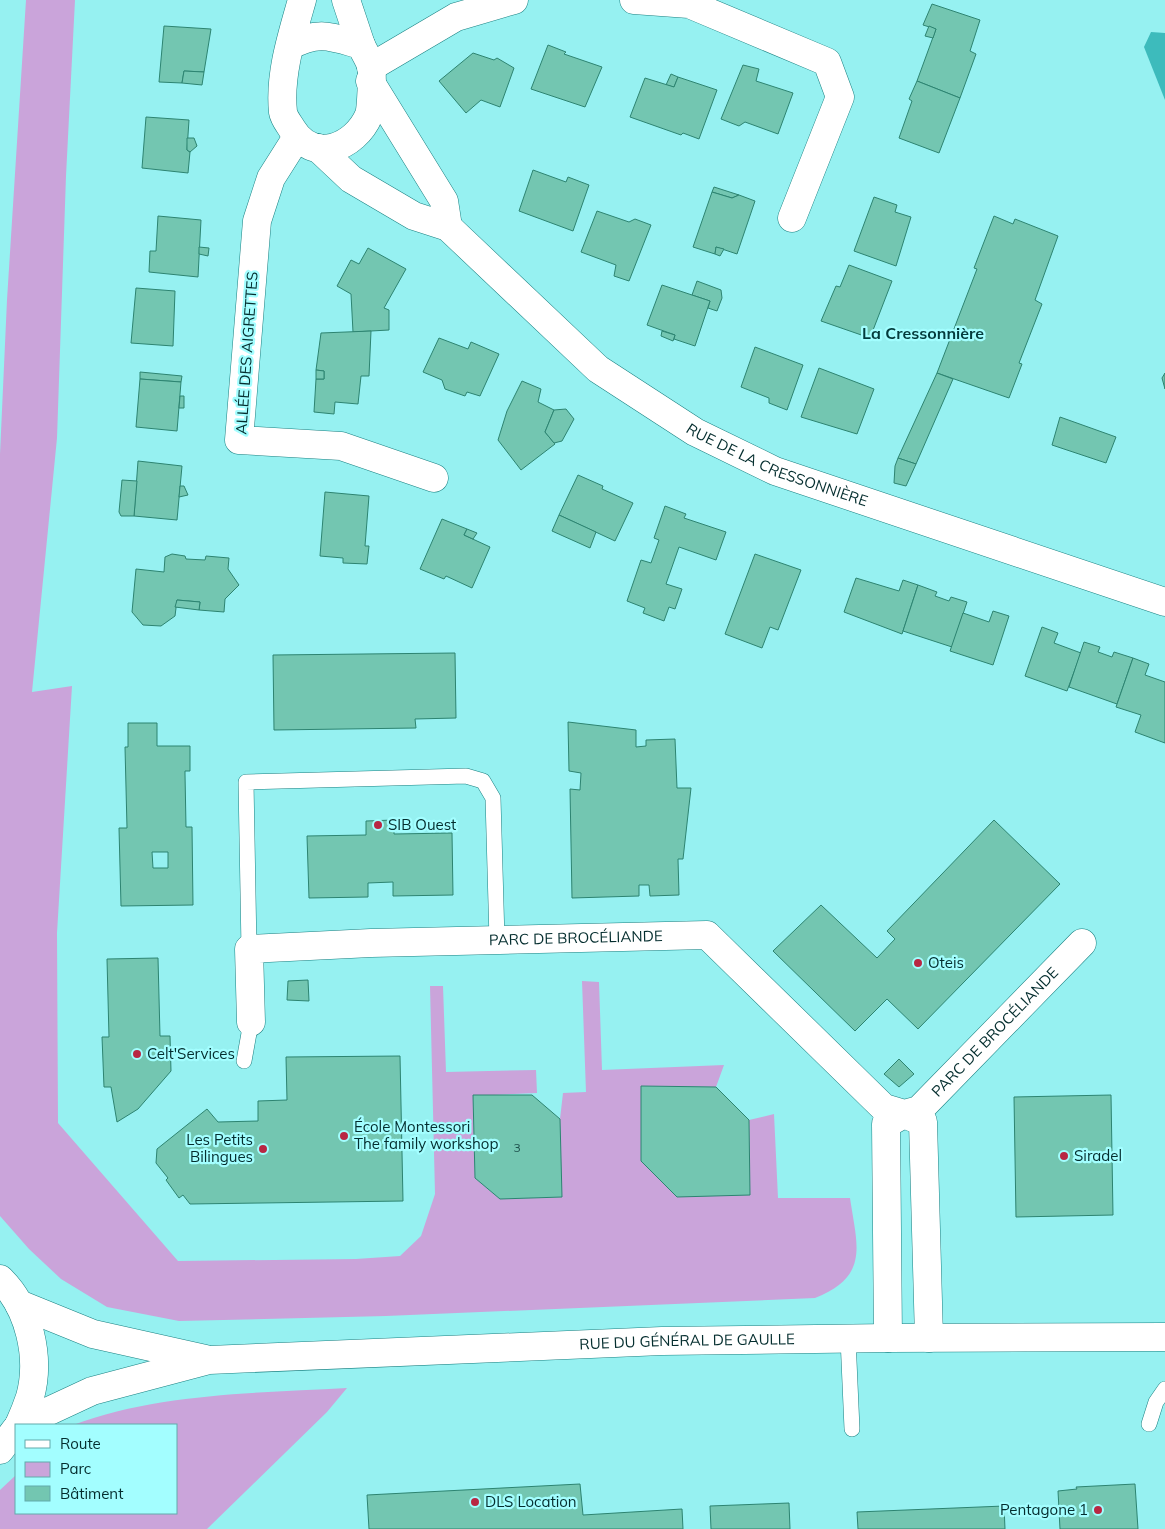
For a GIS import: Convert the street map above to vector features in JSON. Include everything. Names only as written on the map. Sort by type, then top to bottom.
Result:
[{"type":"street","name":"RUE DE LA CRESSONNIÈRE","points":[[302,0],[283,82],[283,114],[308,143],[351,179],[414,216],[448,226],[598,369],[695,432],[775,471],[1165,602]]},
{"type":"street","points":[[346,0],[367,64],[444,201],[448,226]]},
{"type":"street","points":[[367,64],[456,17],[514,0]]},
{"type":"street","points":[[634,0],[689,4],[827,62],[840,97],[792,218]]},
{"type":"street","points":[[290,46],[306,37],[328,35],[367,64]]},
{"type":"street","points":[[308,143],[337,148],[355,137],[369,114],[367,64]]},
{"type":"street","name":"ALLÉE DES AIGRETTES","points":[[308,143],[272,178],[257,221],[239,440],[340,446],[434,478]]},
{"type":"street","name":"PARC DE BROCÉLIANDE","points":[[249,949],[371,943],[707,935],[884,1108],[923,1122],[929,1338]]},
{"type":"street","name":"PARC DE BROCÉLIANDE","points":[[888,1338],[886,1124],[904,1114],[919,1110],[1082,943]]},
{"type":"street","points":[[249,949],[251,1022]]},
{"type":"street","points":[[0,1279],[19,1304],[30,1334],[34,1365],[30,1396],[19,1424]]},
{"type":"street","name":"RUE DU GÉNÉRAL DE GAULLE","points":[[19,1304],[93,1334],[209,1360]]},
{"type":"street","name":"RUE DU GÉNÉRAL DE GAULLE","points":[[21,1424],[92,1391],[209,1360],[662,1341],[848,1338],[1165,1337]]},
{"type":"street","points":[[0,1450],[15,1430]]},
{"type":"lane","points":[[249,949],[246,782],[466,776],[483,781],[493,798],[497,940]]},
{"type":"lane","points":[[244,1061],[251,1022]]},
{"type":"lane","points":[[848,1338],[852,1429]]},
{"type":"lane","points":[[1149,1424],[1156,1402],[1165,1389]]},
{"type":"green space","points":[[26,0],[75,0],[66,176],[57,438],[32,692],[72,686],[57,933],[58,1123],[178,1261],[356,1259],[400,1256],[421,1236],[435,1194],[430,986],[443,986],[446,1072],[536,1070],[537,1093],[473,1096],[475,1178],[500,1199],[561,1197],[560,1119],[563,1093],[586,1092],[582,981],[599,982],[602,1070],[724,1065],[716,1087],[641,1086],[642,1161],[750,1195],[749,1120],[774,1114],[778,1198],[850,1198],[857,1245],[856,1258],[845,1280],[833,1289],[815,1298],[386,1316],[179,1321],[107,1307],[61,1279],[29,1249],[0,1216],[0,454],[7,300]]},
{"type":"green space","points":[[347,1388],[327,1412],[207,1529],[0,1529],[0,1490],[15,1476],[15,1514],[178,1514],[178,1424],[76,1424],[105,1414],[139,1406],[243,1393]]},
{"type":"water","points":[[1151,32],[1165,33],[1165,100],[1144,47]]},
{"type":"building","points":[[932,4],[980,20],[970,51],[976,54],[960,98],[917,81],[936,29],[923,25]]},
{"type":"building","points":[[164,26],[211,29],[204,72],[184,71],[182,83],[159,82]]},
{"type":"building","points":[[929,26],[936,29],[933,38],[925,36]]},
{"type":"building","points":[[548,45],[566,52],[564,54],[602,67],[585,107],[531,89]]},
{"type":"building","points":[[473,53],[494,60],[497,58],[514,68],[500,107],[481,100],[466,113],[439,81]]},
{"type":"building","points":[[743,65],[759,69],[756,81],[793,93],[778,134],[745,122],[739,126],[721,119]]},
{"type":"building","points":[[184,71],[204,72],[202,85],[182,83]]},
{"type":"building","points":[[671,74],[678,77],[674,87],[666,85]]},
{"type":"building","points":[[678,77],[717,90],[699,139],[683,133],[681,135],[630,117],[645,78],[674,87]]},
{"type":"building","points":[[917,81],[960,98],[939,153],[899,138],[912,101],[909,99]]},
{"type":"building","points":[[146,117],[189,120],[187,150],[190,152],[188,173],[142,168]]},
{"type":"building","points":[[187,138],[194,138],[197,146],[190,152],[187,150]]},
{"type":"building","points":[[533,170],[566,182],[568,177],[589,185],[573,231],[519,211]]},
{"type":"building","points":[[714,187],[739,195],[732,198],[712,192]]},
{"type":"building","points":[[712,192],[732,198],[739,195],[755,201],[737,254],[716,247],[715,254],[693,247]]},
{"type":"building","points":[[874,197],[897,205],[895,212],[911,217],[896,266],[854,251]]},
{"type":"building","points":[[597,211],[629,222],[635,219],[651,225],[629,281],[614,276],[616,265],[581,252]]},
{"type":"building","points":[[158,216],[201,220],[198,277],[149,272],[150,251],[156,251]]},
{"type":"building","points":[[994,216],[1013,224],[1015,219],[1058,236],[1035,300],[1042,304],[1019,363],[1022,364],[1009,398],[937,373],[977,269],[974,268]]},
{"type":"building","points":[[199,247],[209,248],[208,256],[199,254]]},
{"type":"building","points":[[716,247],[724,249],[720,256],[715,254]]},
{"type":"building","points":[[368,248],[406,269],[384,308],[389,310],[389,330],[353,332],[351,294],[337,286],[351,260],[359,264]]},
{"type":"building","points":[[849,265],[892,281],[870,338],[821,321],[836,286],[840,287]]},
{"type":"building","points":[[697,281],[721,290],[722,298],[717,311],[708,308],[710,301],[692,295]]},
{"type":"building","points":[[662,285],[710,301],[695,346],[674,339],[675,335],[647,325]]},
{"type":"building","points":[[136,288],[175,291],[173,346],[131,343]]},
{"type":"building","points":[[371,331],[369,376],[361,376],[358,404],[335,402],[334,414],[314,412],[316,379],[324,379],[324,371],[316,370],[321,333]]},
{"type":"building","points":[[662,331],[675,335],[673,341],[661,336]]},
{"type":"building","points":[[439,338],[468,349],[471,342],[499,354],[480,396],[467,392],[465,396],[445,389],[442,380],[423,372]]},
{"type":"building","points":[[755,347],[803,365],[787,410],[769,403],[769,398],[741,387]]},
{"type":"building","points":[[819,368],[874,389],[857,434],[801,417]]},
{"type":"building","points":[[316,370],[324,371],[324,379],[316,379]]},
{"type":"building","points":[[140,372],[182,376],[181,382],[140,379]]},
{"type":"building","points":[[937,373],[953,379],[916,464],[898,458]]},
{"type":"building","points":[[1165,373],[1165,389],[1162,378]]},
{"type":"building","points":[[140,379],[181,382],[177,431],[136,427]]},
{"type":"building","points":[[522,381],[541,389],[538,402],[554,410],[545,432],[555,444],[521,470],[498,440],[507,411]]},
{"type":"building","points":[[180,396],[184,396],[184,408],[179,408]]},
{"type":"building","points":[[566,409],[574,419],[562,441],[554,443],[545,432],[554,410]]},
{"type":"building","points":[[1060,417],[1116,437],[1106,463],[1052,445]]},
{"type":"building","points":[[898,458],[916,464],[906,486],[894,483],[895,466]]},
{"type":"building","points":[[138,461],[182,466],[177,520],[134,516]]},
{"type":"building","points":[[578,475],[603,486],[602,489],[633,503],[615,541],[559,515]]},
{"type":"building","points":[[122,480],[137,481],[134,516],[121,516],[119,512]]},
{"type":"building","points":[[180,486],[184,486],[188,495],[179,497]]},
{"type":"building","points":[[325,492],[369,496],[365,546],[369,546],[367,564],[343,563],[343,558],[320,556]]},
{"type":"building","points":[[665,506],[686,514],[684,518],[726,532],[716,560],[679,547],[666,584],[682,589],[675,609],[669,607],[664,621],[643,613],[645,608],[627,601],[641,560],[651,563],[659,540],[654,538]]},
{"type":"building","points":[[559,515],[596,532],[590,548],[552,531]]},
{"type":"building","points":[[442,519],[467,529],[464,535],[490,547],[472,588],[446,576],[444,579],[420,569]]},
{"type":"building","points":[[467,529],[477,533],[473,539],[464,535]]},
{"type":"building","points":[[172,554],[185,556],[186,559],[205,560],[206,556],[229,558],[228,569],[239,585],[225,599],[224,612],[199,610],[200,602],[177,600],[175,616],[161,626],[143,625],[132,612],[136,569],[164,572],[165,557]]},
{"type":"building","points":[[755,554],[801,570],[778,630],[770,627],[762,648],[725,634]]},
{"type":"building","points":[[856,578],[899,591],[903,580],[918,585],[902,634],[844,612]]},
{"type":"building","points":[[918,585],[937,592],[935,596],[949,601],[951,597],[967,602],[952,647],[903,631]]},
{"type":"building","points":[[177,600],[200,602],[199,610],[175,607]]},
{"type":"building","points":[[993,611],[1009,616],[993,665],[950,651],[963,613],[989,622]]},
{"type":"building","points":[[1042,627],[1058,633],[1054,643],[1081,653],[1067,691],[1025,676]]},
{"type":"building","points":[[1084,642],[1100,647],[1098,652],[1112,657],[1114,652],[1133,658],[1117,704],[1069,687]]},
{"type":"building","points":[[455,653],[456,718],[415,719],[416,728],[274,730],[273,655]]},
{"type":"building","points":[[1133,658],[1149,664],[1145,675],[1165,682],[1165,743],[1135,732],[1141,715],[1116,707]]},
{"type":"building","points":[[568,722],[636,730],[636,747],[646,746],[646,740],[675,739],[677,788],[691,788],[683,859],[678,859],[679,895],[650,896],[649,885],[639,885],[639,896],[572,898],[570,789],[580,790],[581,773],[569,771]]},
{"type":"building","points":[[128,723],[157,723],[157,746],[190,746],[190,771],[185,771],[186,827],[192,827],[193,905],[121,906],[119,828],[127,828],[125,747],[128,747]],"holes":[[[152,852],[168,852],[168,868],[153,868]]]},
{"type":"building","points":[[394,820],[394,834],[452,833],[453,895],[393,896],[393,882],[368,883],[368,897],[309,898],[307,836],[366,835],[366,821]]},
{"type":"building","points":[[994,820],[1060,884],[918,1029],[887,999],[855,1031],[773,951],[821,905],[877,958],[895,939],[887,931]]},
{"type":"building","name":"Celt'Services","points":[[158,958],[160,1036],[170,1036],[171,1071],[138,1109],[117,1122],[111,1087],[104,1087],[102,1037],[109,1037],[107,959]]},
{"type":"building","points":[[308,980],[309,1001],[287,1000],[288,981]]},
{"type":"building","points":[[400,1056],[403,1201],[190,1204],[183,1195],[179,1198],[166,1180],[168,1178],[156,1163],[157,1149],[207,1109],[218,1122],[258,1121],[258,1101],[287,1100],[286,1057]]},
{"type":"building","points":[[899,1059],[914,1074],[899,1087],[884,1074]]},
{"type":"building","points":[[641,1086],[716,1087],[749,1120],[750,1195],[677,1197],[641,1161]]},
{"type":"building","points":[[473,1095],[532,1095],[560,1119],[562,1197],[500,1199],[475,1178]]},
{"type":"building","name":"Siradel","points":[[1111,1095],[1113,1215],[1016,1217],[1014,1097]]},
{"type":"building","name":"DLS Location","points":[[580,1484],[583,1515],[682,1509],[683,1529],[369,1529],[367,1495]]},
{"type":"building","name":"Pentagone 1","points":[[1135,1484],[1138,1529],[1060,1529],[1058,1491],[1077,1489],[1076,1487]]},
{"type":"building","points":[[789,1503],[790,1529],[711,1529],[710,1506]]},
{"type":"building","points":[[1004,1506],[1005,1529],[858,1529],[857,1512]]},
{"type":"place","name":"SIB Ouest","points":[[378,825]]},
{"type":"place","name":"Oteis","points":[[918,963]]},
{"type":"place","name":"Celt'Services","points":[[137,1054]]},
{"type":"place","name":"École Montessori The family workshop","points":[[344,1136]]},
{"type":"place","name":"Les Petits Bilingues","points":[[263,1149]]},
{"type":"place","name":"Siradel","points":[[1064,1156]]},
{"type":"place","name":"DLS Location","points":[[475,1502]]},
{"type":"place","name":"Pentagone 1","points":[[1098,1510]]},
{"type":"district","name":"La Cressonnière","points":[[923,333]]}]
